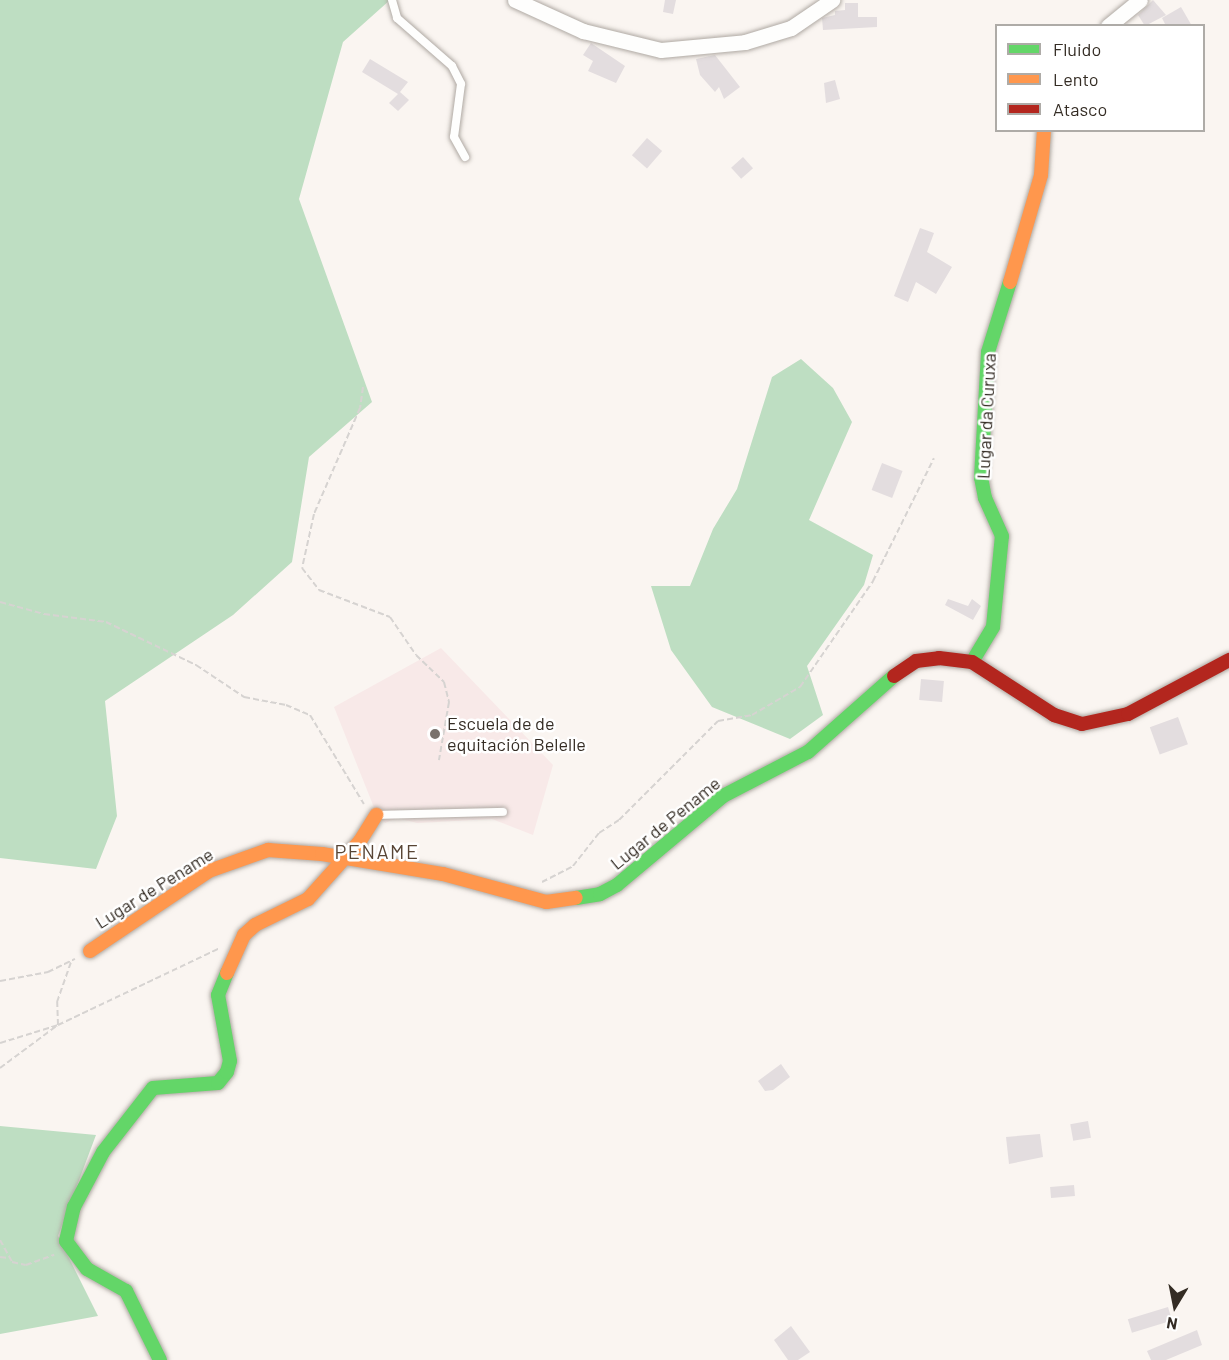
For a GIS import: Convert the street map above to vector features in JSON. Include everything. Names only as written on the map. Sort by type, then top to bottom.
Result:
[{"type":"street","points":[[515,0],[584,31],[661,50],[746,42],[791,28],[832,0]]},
{"type":"street","points":[[1110,24],[1140,0]]},
{"type":"street","name":"Lugar da Curuxa","points":[[972,662],[993,627],[1002,536],[985,498],[981,478],[988,352],[1041,175],[1044,132]]},
{"type":"street","name":"Lugar de Pename","points":[[90,951],[209,871],[240,858],[287,850],[345,857],[443,874],[546,902],[600,894],[617,885],[723,796],[808,752],[888,681],[916,661],[939,658],[972,662]]},
{"type":"street","points":[[972,662],[1054,715],[1082,724],[1128,714],[1229,660]]},
{"type":"street","points":[[160,1360],[126,1291],[87,1269],[66,1241],[74,1207],[103,1152],[142,1098],[153,1088],[218,1083],[227,1072],[230,1061],[218,995],[244,935],[255,925],[308,899],[374,820]]},
{"type":"lane","points":[[392,0],[397,18],[452,66],[461,84],[454,136],[465,158]]},
{"type":"lane","points":[[374,820],[503,812]]},
{"type":"path","points":[[363,387],[360,408],[314,514],[302,568],[319,590],[390,617],[416,655],[444,682],[449,702],[439,760]]},
{"type":"path","points":[[534,886],[573,866],[599,833],[619,820],[718,721],[752,715],[800,687],[820,664],[873,581],[934,458]]},
{"type":"path","points":[[0,602],[44,614],[106,622],[196,665],[244,697],[286,705],[310,715],[361,795],[374,820]]},
{"type":"path","points":[[0,1043],[58,1025],[244,935]]},
{"type":"path","points":[[0,981],[23,978],[71,962],[90,951]]},
{"type":"path","points":[[58,1025],[57,1002],[71,962]]},
{"type":"path","points":[[0,1068],[58,1025]]},
{"type":"path","points":[[0,1240],[12,1262]]},
{"type":"path","points":[[0,1257],[6,1256],[12,1262],[26,1265],[54,1255],[66,1241]]},
{"type":"shaded area","name":"Escuela de de equitación Belelle","points":[[441,648],[553,765],[533,835],[492,819],[417,823],[397,818],[385,823],[375,810],[334,707]]},
{"type":"green space","points":[[0,0],[390,0],[343,42],[299,199],[372,402],[309,457],[292,562],[233,615],[105,701],[117,816],[96,869],[0,858]]},
{"type":"green space","points":[[801,359],[833,388],[852,422],[809,520],[873,555],[864,585],[807,666],[823,715],[790,739],[712,707],[671,650],[651,586],[690,586],[713,529],[737,489],[772,377]]},
{"type":"green space","points":[[0,1126],[96,1135],[58,1236],[98,1316],[0,1334]]},
{"type":"building","points":[[665,0],[676,0],[673,14],[663,12]]},
{"type":"building","points":[[1153,0],[1166,15],[1149,24],[1144,24],[1138,15]]},
{"type":"building","points":[[845,3],[858,3],[858,17],[877,17],[877,27],[823,30],[822,18],[835,15],[835,11],[845,10]]},
{"type":"building","points":[[1181,7],[1191,24],[1165,24],[1162,18]]},
{"type":"building","points":[[591,43],[625,66],[616,83],[588,71],[593,61],[583,55]]},
{"type":"building","points":[[715,55],[740,87],[724,99],[719,87],[715,92],[700,75],[696,59]]},
{"type":"building","points":[[370,59],[408,82],[400,92],[409,100],[398,111],[389,103],[398,94],[362,72]]},
{"type":"building","points":[[835,80],[840,99],[826,103],[824,83]]},
{"type":"building","points":[[647,138],[662,151],[647,168],[632,155]]},
{"type":"building","points":[[743,157],[753,168],[741,179],[731,168]]},
{"type":"building","points":[[920,228],[934,233],[927,252],[952,267],[936,294],[916,282],[908,302],[894,296]]},
{"type":"building","points":[[882,463],[903,471],[892,498],[872,490]]},
{"type":"building","points":[[948,599],[968,606],[972,599],[981,606],[973,620],[945,605]]},
{"type":"building","points":[[921,679],[944,681],[942,702],[919,700]]},
{"type":"building","points":[[1178,717],[1188,744],[1160,755],[1150,727]]},
{"type":"building","points":[[781,1064],[790,1077],[773,1090],[765,1091],[758,1081]]},
{"type":"building","points":[[1088,1121],[1091,1138],[1073,1141],[1070,1124]]},
{"type":"building","points":[[1040,1134],[1043,1157],[1009,1164],[1006,1137]]},
{"type":"building","points":[[1074,1185],[1075,1196],[1051,1198],[1050,1187]]},
{"type":"building","points":[[1168,1307],[1172,1320],[1132,1333],[1128,1319]]},
{"type":"building","points":[[791,1326],[810,1352],[798,1360],[788,1360],[774,1340]]},
{"type":"building","points":[[1197,1330],[1202,1345],[1166,1360],[1151,1360],[1147,1351]]},
{"type":"traffic: fast","points":[[972,662],[993,627],[1002,536],[985,498],[981,478],[988,352],[1010,282]]},
{"type":"traffic: fast","points":[[576,898],[600,894],[617,885],[723,796],[808,752],[894,676]]},
{"type":"traffic: fast","points":[[160,1360],[126,1291],[87,1269],[66,1241],[74,1207],[103,1152],[153,1088],[218,1083],[227,1072],[230,1061],[218,995],[227,973]]},
{"type":"traffic: slow","points":[[1010,282],[1041,175],[1044,132]]},
{"type":"traffic: slow","points":[[227,973],[244,935],[255,925],[308,899],[360,841],[376,815]]},
{"type":"traffic: slow","points":[[90,951],[209,871],[268,850],[322,854],[443,874],[546,902],[576,898]]},
{"type":"traffic: jam","points":[[894,676],[916,661],[939,658],[972,662],[1054,715],[1082,724],[1128,714],[1229,660]]},
{"type":"place","name":"Escuela de de equitación Belelle","points":[[435,734]]},
{"type":"district","name":"PENAME","points":[[377,851]]}]
